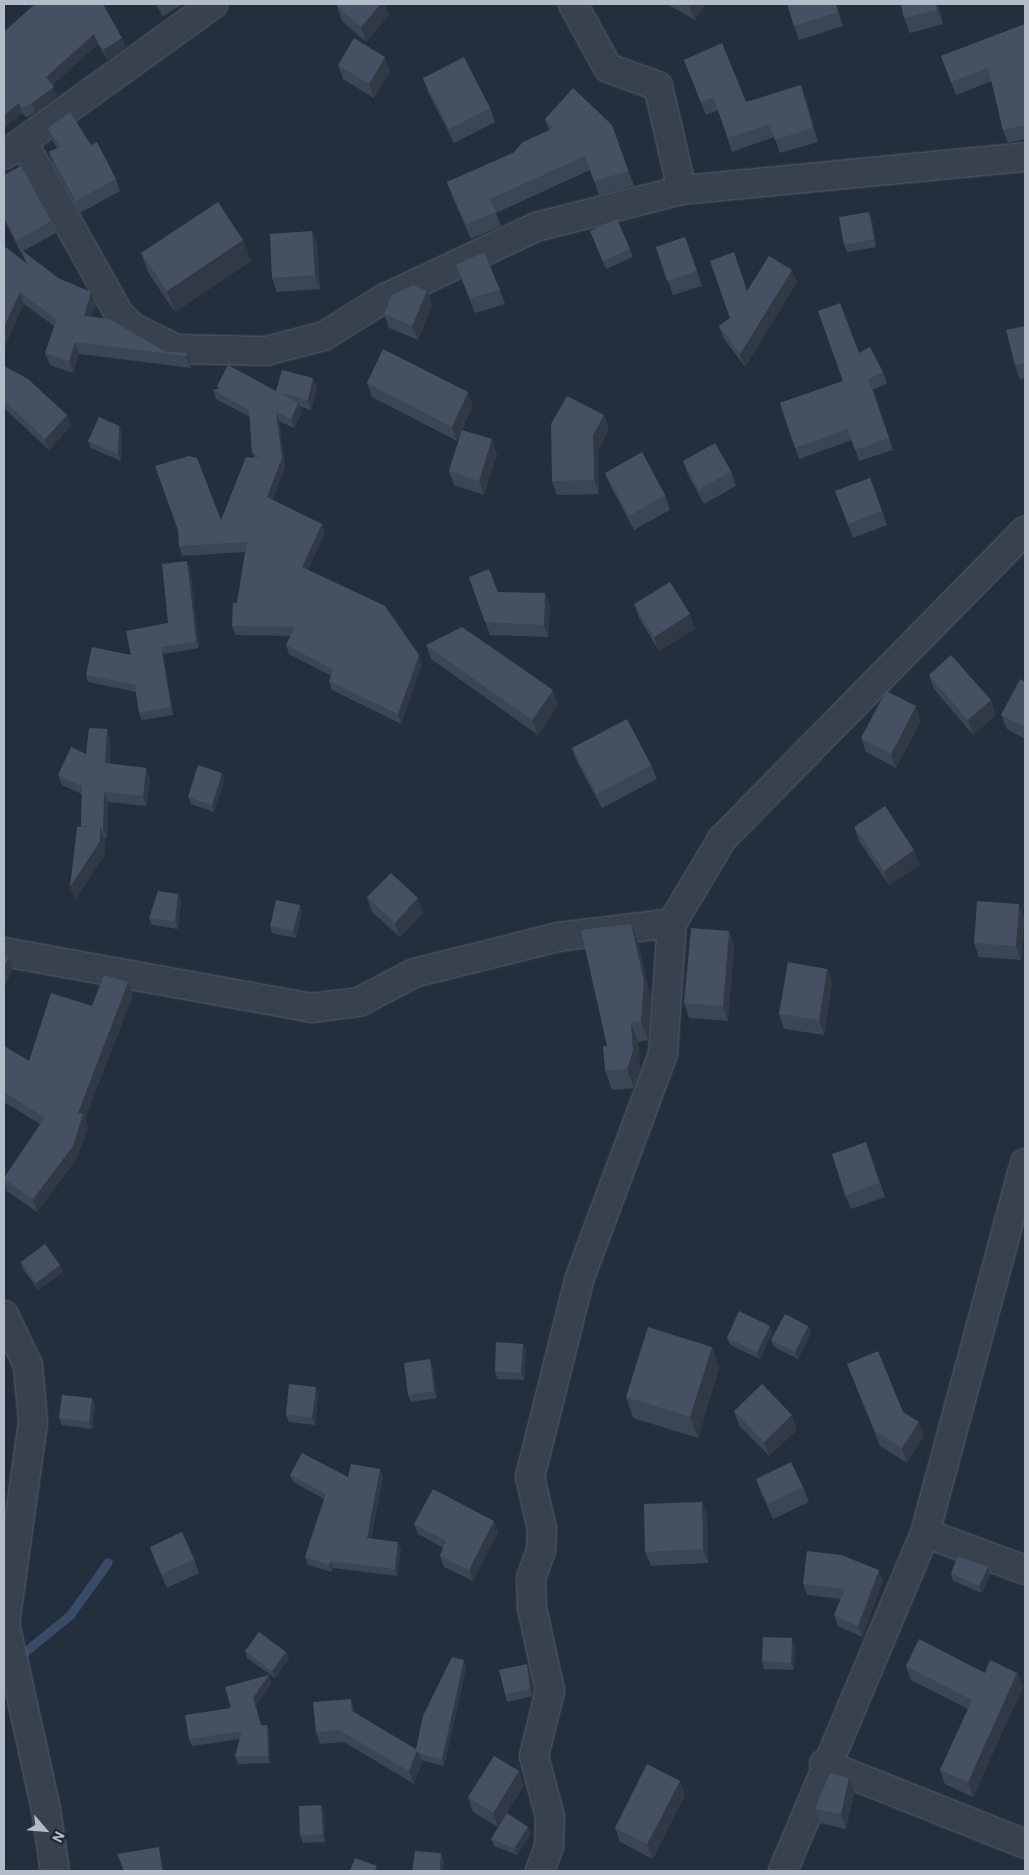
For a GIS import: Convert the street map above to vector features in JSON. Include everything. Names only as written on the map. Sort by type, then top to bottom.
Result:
[{"type":"street","points":[[213,4],[14,148],[119,314],[146,336],[177,349],[266,351],[324,336],[383,299],[536,226],[682,190],[1025,157]]},
{"type":"street","points":[[573,4],[608,68],[658,86],[682,190]]},
{"type":"street","points":[[540,1871],[549,1846],[550,1817],[534,1756],[550,1691],[532,1608],[531,1578],[540,1552],[542,1529],[530,1477],[578,1280],[663,1054],[672,923],[722,839],[1025,531]]},
{"type":"street","points":[[4,952],[311,1008],[359,1002],[414,973],[558,937],[672,923]]},
{"type":"street","points":[[783,1871],[824,1764],[925,1533],[1025,1163]]},
{"type":"street","points":[[4,1315],[28,1365],[33,1422],[11,1551],[5,1623],[55,1871]]},
{"type":"street","points":[[925,1533],[1025,1570]]},
{"type":"street","points":[[824,1764],[1025,1844]]},
{"type":"building","points":[[35,4],[103,4],[122,38],[103,50],[94,34],[46,77],[54,87],[32,103],[22,107],[19,103],[4,115],[4,32]]},
{"type":"building","points":[[339,4],[381,4],[361,27],[337,6]]},
{"type":"building","points":[[787,4],[835,4],[838,12],[794,26]]},
{"type":"building","points":[[901,4],[936,4],[937,10],[904,18]]},
{"type":"building","points":[[1025,24],[1025,125],[1003,130],[988,68],[951,82],[941,56]]},
{"type":"building","points":[[354,38],[385,57],[369,84],[338,65]]},
{"type":"building","points":[[722,43],[746,102],[801,85],[813,128],[775,140],[770,124],[728,138],[713,97],[701,102],[684,60]]},
{"type":"building","points":[[464,57],[490,108],[449,129],[423,78]]},
{"type":"building","points":[[573,88],[612,125],[628,171],[594,181],[585,156],[490,199],[496,212],[466,224],[447,182],[513,153],[523,142],[554,128],[545,119]]},
{"type":"building","points":[[70,112],[91,145],[97,142],[116,179],[76,201],[49,152],[60,147],[48,128]]},
{"type":"building","points":[[21,166],[51,221],[16,241],[4,216],[4,175]]},
{"type":"building","points":[[218,202],[243,240],[167,291],[141,253]]},
{"type":"building","points":[[869,212],[874,239],[844,245],[839,217]]},
{"type":"building","points":[[617,219],[630,249],[603,261],[590,231]]},
{"type":"building","points":[[312,231],[315,275],[272,278],[270,234]]},
{"type":"building","points":[[685,237],[697,271],[667,281],[656,247]]},
{"type":"building","points":[[4,246],[28,265],[20,249],[58,278],[91,292],[84,316],[109,319],[166,352],[187,353],[186,356],[75,342],[69,361],[45,353],[57,320],[20,292],[4,327]]},
{"type":"building","points":[[484,252],[500,290],[470,298],[456,265]]},
{"type":"building","points":[[734,252],[747,291],[769,256],[792,270],[740,354],[719,326],[730,318],[710,261]]},
{"type":"building","points":[[413,285],[427,291],[412,326],[384,314],[392,295]]},
{"type":"building","points":[[840,303],[859,353],[870,347],[883,372],[868,379],[889,438],[855,450],[848,429],[795,448],[780,403],[843,381],[818,311]]},
{"type":"building","points":[[1025,326],[1025,363],[1015,365],[1006,330]]},
{"type":"building","points":[[383,349],[468,392],[452,427],[367,383]]},
{"type":"building","points":[[228,365],[276,391],[282,370],[313,378],[308,400],[280,393],[298,403],[291,419],[276,412],[282,458],[267,497],[322,524],[302,567],[385,606],[419,655],[398,714],[329,681],[334,670],[286,645],[295,627],[232,626],[233,603],[237,603],[247,542],[179,546],[178,530],[155,466],[189,456],[197,458],[221,520],[246,457],[259,458],[252,452],[249,410],[213,390],[221,388],[217,386]]},
{"type":"building","points":[[4,366],[28,379],[67,415],[45,439],[4,400]]},
{"type":"building","points":[[567,396],[604,415],[593,435],[594,480],[552,481],[551,424]]},
{"type":"building","points":[[99,417],[119,426],[118,454],[88,441]]},
{"type":"building","points":[[462,430],[492,439],[479,481],[449,471]]},
{"type":"building","points":[[715,443],[731,471],[699,490],[683,461]]},
{"type":"building","points":[[642,452],[665,495],[629,516],[605,473]]},
{"type":"building","points":[[870,478],[882,511],[848,524],[835,491]]},
{"type":"building","points":[[187,561],[196,641],[161,647],[171,707],[139,713],[135,685],[86,675],[92,647],[131,655],[126,631],[168,623],[162,564]]},
{"type":"building","points":[[489,569],[498,592],[545,593],[544,625],[485,622],[469,577]]},
{"type":"building","points":[[670,582],[690,614],[654,637],[634,604]]},
{"type":"building","points":[[462,627],[553,690],[532,720],[426,645]]},
{"type":"building","points":[[951,655],[991,700],[968,720],[929,675]]},
{"type":"building","points":[[1020,679],[1025,682],[1025,727],[1001,715]]},
{"type":"building","points":[[886,691],[916,706],[891,754],[861,738]]},
{"type":"building","points":[[627,719],[651,765],[597,794],[572,748]]},
{"type":"building","points":[[89,728],[107,729],[105,763],[146,768],[143,796],[104,792],[103,827],[81,826],[82,786],[58,775],[71,747],[86,754]]},
{"type":"building","points":[[198,765],[222,773],[212,805],[188,797]]},
{"type":"building","points":[[885,806],[914,850],[884,871],[854,827]]},
{"type":"building","points":[[77,827],[100,827],[100,841],[70,887]]},
{"type":"building","points":[[391,873],[418,898],[395,923],[367,897]]},
{"type":"building","points":[[158,891],[178,894],[175,921],[149,918]]},
{"type":"building","points":[[276,900],[300,905],[293,931],[270,926]]},
{"type":"building","points":[[977,901],[1019,904],[1016,946],[974,943]]},
{"type":"building","points":[[631,924],[644,980],[641,1021],[631,1023],[633,1051],[627,1069],[605,1071],[603,1046],[607,1046],[581,930]]},
{"type":"building","points":[[691,928],[729,931],[723,1006],[684,1003]]},
{"type":"building","points":[[4,956],[9,957],[4,967]]},
{"type":"building","points":[[788,962],[827,969],[819,1020],[779,1014]]},
{"type":"building","points":[[104,975],[128,982],[78,1113],[83,1114],[73,1146],[33,1199],[4,1178],[45,1118],[4,1092],[4,1046],[29,1061],[51,993],[92,1006]]},
{"type":"building","points":[[866,1142],[879,1183],[845,1195],[832,1154]]},
{"type":"building","points":[[45,1244],[60,1265],[36,1283],[21,1262]]},
{"type":"building","points":[[739,1311],[770,1326],[757,1352],[727,1338]]},
{"type":"building","points":[[785,1314],[808,1326],[795,1352],[771,1340]]},
{"type":"building","points":[[648,1327],[712,1347],[690,1417],[626,1397]]},
{"type":"building","points":[[496,1342],[523,1344],[521,1373],[495,1371]]},
{"type":"building","points":[[878,1351],[903,1412],[919,1422],[902,1448],[875,1431],[847,1364]]},
{"type":"building","points":[[430,1359],[434,1391],[408,1395],[404,1363]]},
{"type":"building","points":[[289,1384],[316,1387],[312,1417],[286,1415]]},
{"type":"building","points":[[762,1384],[792,1415],[764,1442],[734,1411]]},
{"type":"building","points":[[62,1395],[92,1398],[89,1422],[59,1418]]},
{"type":"building","points":[[302,1453],[348,1477],[351,1464],[380,1469],[367,1538],[398,1542],[395,1569],[330,1561],[329,1565],[305,1557],[326,1494],[290,1475]]},
{"type":"building","points":[[791,1462],[803,1487],[768,1504],[756,1479]]},
{"type":"building","points":[[433,1489],[494,1521],[469,1570],[440,1556],[446,1541],[414,1524]]},
{"type":"building","points":[[702,1502],[703,1549],[645,1552],[644,1504]]},
{"type":"building","points":[[182,1532],[194,1559],[162,1574],[150,1547]]},
{"type":"building","points":[[807,1551],[841,1555],[879,1570],[858,1626],[834,1615],[845,1589],[803,1584]]},
{"type":"building","points":[[958,1556],[988,1567],[979,1586],[951,1573]]},
{"type":"building","points":[[259,1632],[286,1652],[272,1671],[245,1651]]},
{"type":"building","points":[[763,1637],[792,1638],[791,1663],[762,1661]]},
{"type":"building","points":[[919,1639],[985,1673],[990,1660],[1017,1673],[968,1782],[940,1770],[972,1700],[906,1666]]},
{"type":"building","points":[[452,1657],[464,1660],[442,1759],[418,1753],[416,1749],[423,1716]]},
{"type":"building","points":[[527,1664],[530,1689],[505,1694],[499,1670]]},
{"type":"building","points":[[269,1675],[253,1698],[261,1726],[267,1725],[268,1756],[235,1756],[242,1731],[189,1739],[185,1715],[231,1708],[225,1687]]},
{"type":"building","points":[[351,1699],[352,1711],[417,1750],[409,1771],[339,1730],[316,1732],[313,1702]]},
{"type":"building","points":[[494,1756],[519,1771],[493,1813],[468,1797]]},
{"type":"building","points":[[647,1764],[680,1781],[647,1844],[615,1828]]},
{"type":"building","points":[[830,1773],[849,1778],[841,1814],[815,1809]]},
{"type":"building","points":[[321,1805],[323,1834],[300,1836],[299,1806]]},
{"type":"building","points":[[507,1813],[528,1827],[514,1848],[491,1839]]},
{"type":"building","points":[[159,1847],[162,1871],[124,1871],[117,1854]]},
{"type":"building","points":[[415,1851],[441,1853],[440,1871],[412,1871]]},
{"type":"building","points":[[355,1858],[377,1866],[375,1871],[350,1871]]},
{"type":"waterway","points":[[16,1659],[70,1615],[108,1562]]}]
